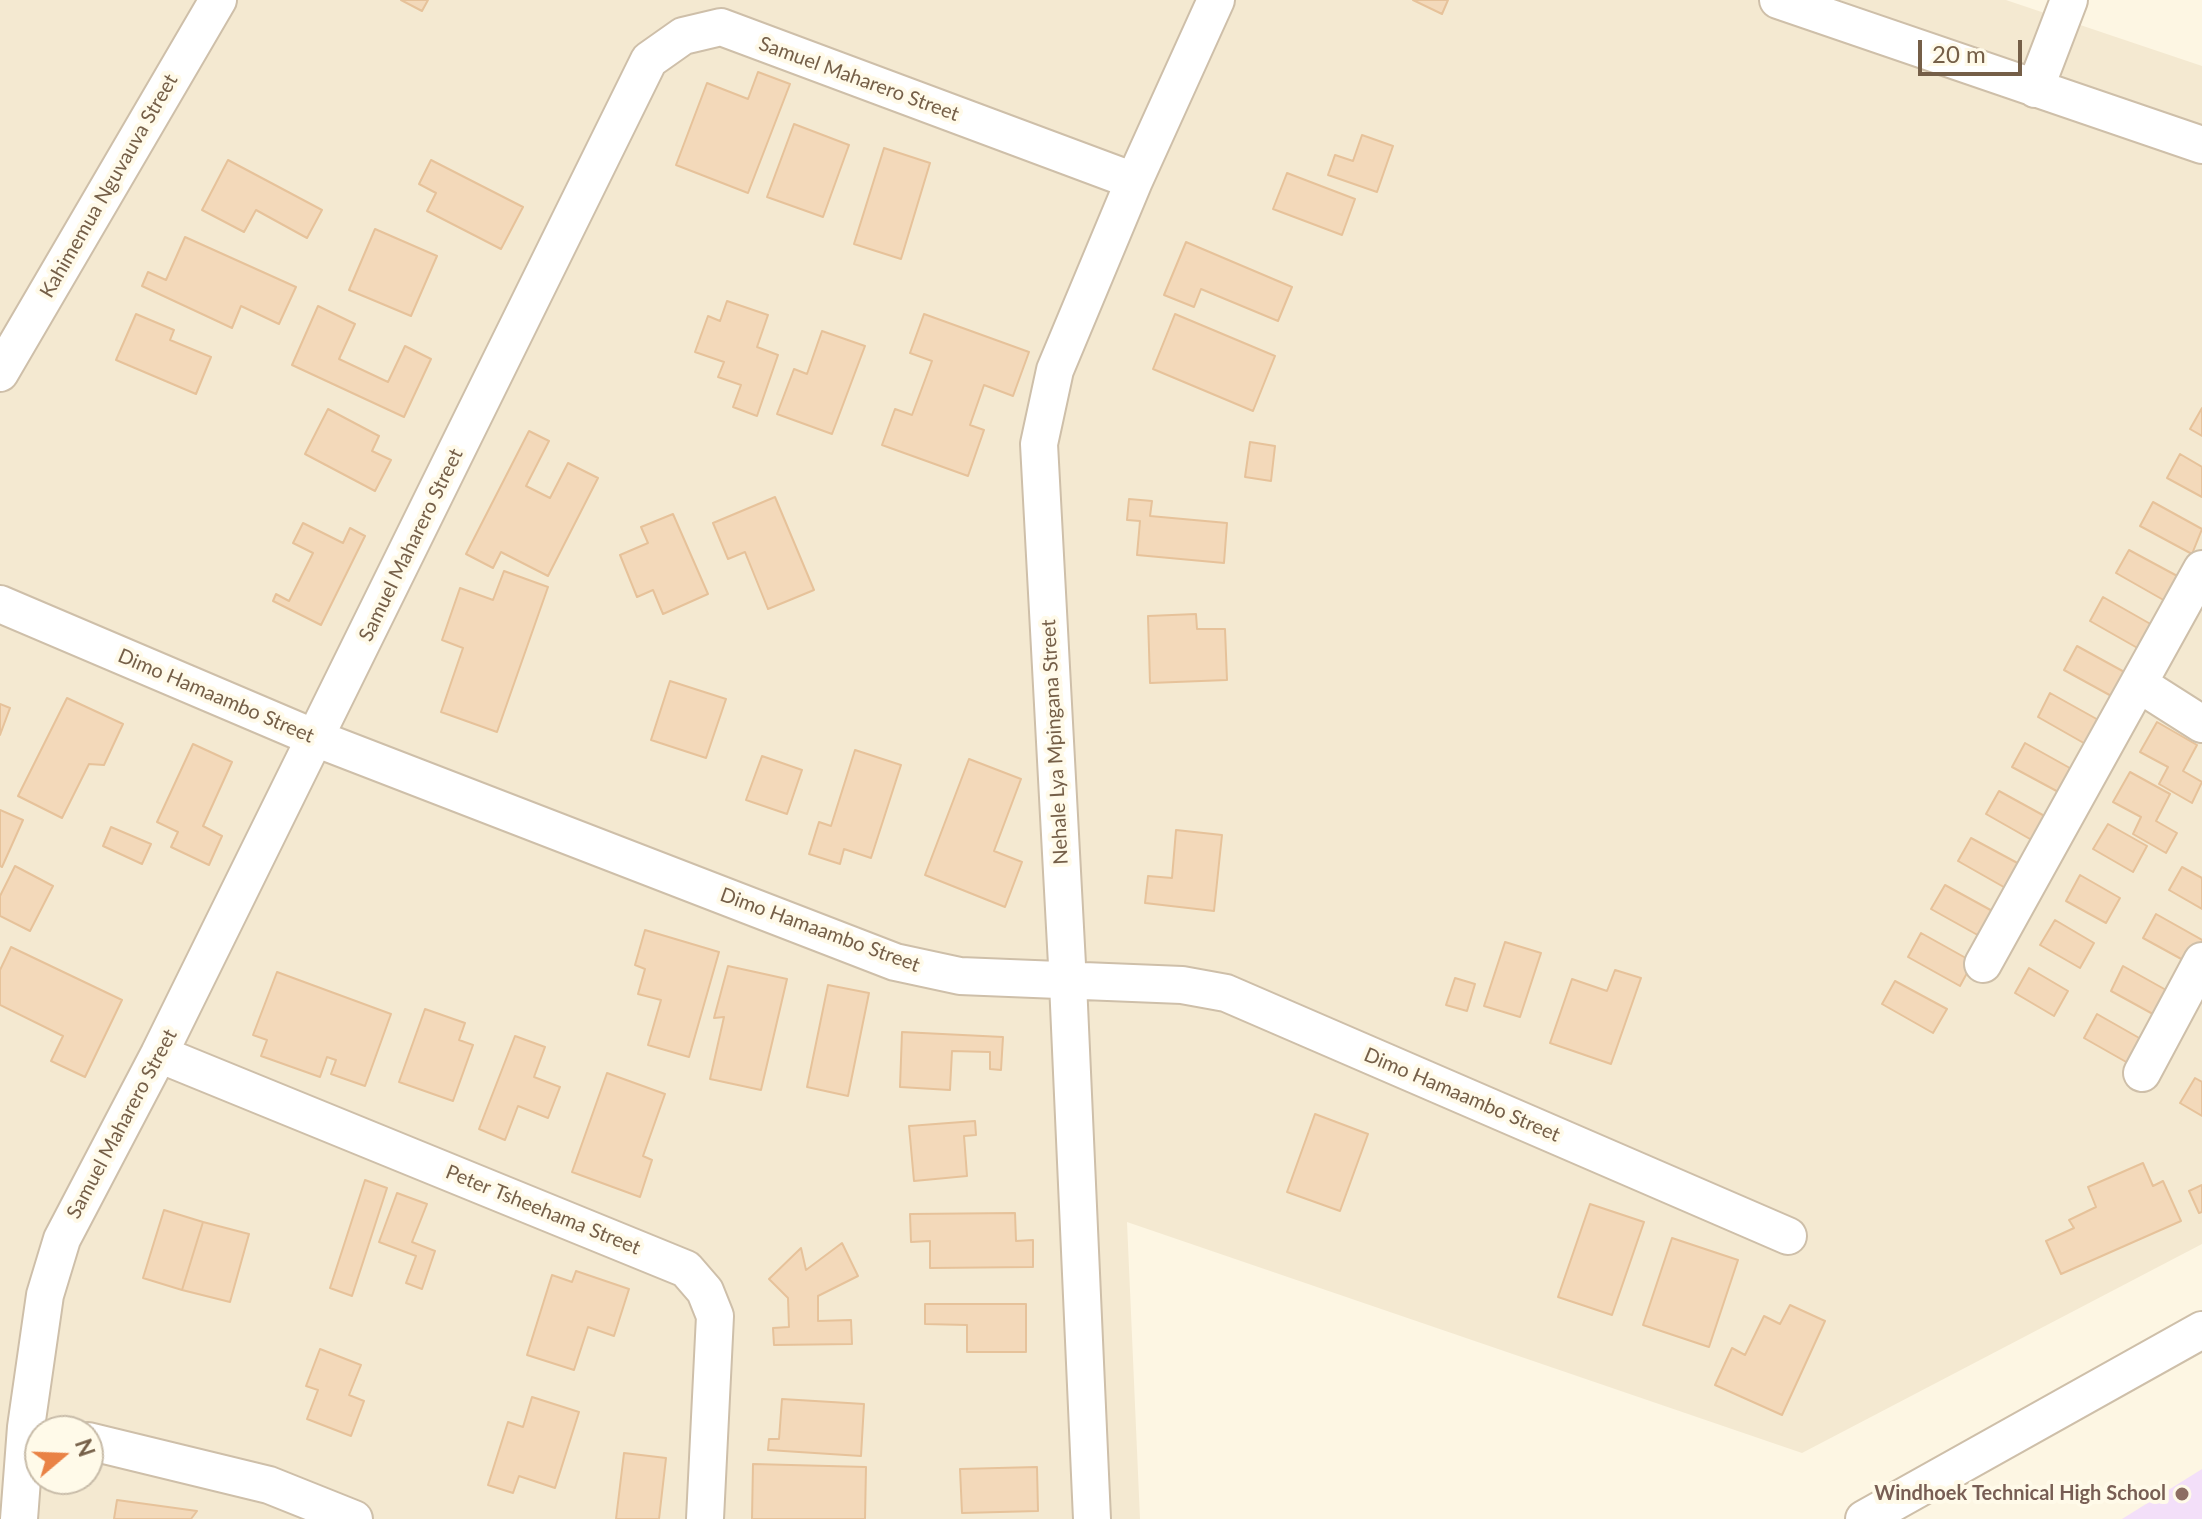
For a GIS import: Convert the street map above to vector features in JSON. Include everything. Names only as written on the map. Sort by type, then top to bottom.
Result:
[{"type":"street","name":"Kahimemua Nguvauva Street","points":[[0,373],[218,0]]},
{"type":"street","name":"Nehale Lya Mpingana Street","points":[[1092,1519],[1068,983],[1039,444],[1055,370],[1134,181],[1216,0]]},
{"type":"street","points":[[1778,0],[2202,145]]},
{"type":"street","points":[[2035,89],[2069,0]]},
{"type":"street","name":"Samuel Maharero Street","points":[[36,1415],[45,1295],[62,1239],[159,1054],[649,60],[683,36],[721,27],[1134,181]]},
{"type":"street","points":[[1983,964],[2202,569]]},
{"type":"street","name":"Dimo Hamaambo Street","points":[[0,604],[315,738],[895,962],[960,976],[1068,983],[1182,985],[1226,993],[1788,1236]]},
{"type":"street","points":[[2139,684],[2202,724]]},
{"type":"street","points":[[2142,1073],[2202,961]]},
{"type":"street","name":"Peter Tsheehama Street","points":[[159,1054],[686,1269],[705,1291],[715,1316],[705,1519]]},
{"type":"street","points":[[1864,1519],[2202,1330]]},
{"type":"street","points":[[104,1445],[269,1485],[354,1519]]},
{"type":"street","name":"Samuel Maharero Street","points":[[19,1519],[24,1491]]},
{"type":"shaded area","points":[[0,0],[2006,0],[2202,66],[2202,1244],[1802,1453],[1127,1222],[1140,1519],[0,1519]]},
{"type":"shaded area","name":"Windhoek Technical High School","points":[[2202,1469],[2202,1519],[2122,1519]]},
{"type":"building","points":[[401,0],[428,0],[422,11]]},
{"type":"building","points":[[1413,0],[1448,0],[1442,14]]},
{"type":"building","points":[[758,72],[790,84],[748,193],[676,165],[707,83],[748,99]]},
{"type":"building","points":[[794,124],[849,145],[823,217],[767,197]]},
{"type":"building","points":[[1362,135],[1393,146],[1377,192],[1328,175],[1335,155],[1353,161]]},
{"type":"building","points":[[884,148],[930,163],[901,259],[854,244]]},
{"type":"building","points":[[228,160],[322,210],[307,238],[256,210],[244,232],[202,210]]},
{"type":"building","points":[[431,160],[523,207],[501,249],[427,211],[436,193],[419,184]]},
{"type":"building","points":[[1287,173],[1355,199],[1342,235],[1273,209]]},
{"type":"building","points":[[375,229],[437,256],[411,316],[349,290]]},
{"type":"building","points":[[185,237],[296,287],[279,324],[241,306],[232,328],[142,286],[148,272],[166,280]]},
{"type":"building","points":[[1186,242],[1292,287],[1278,321],[1201,289],[1194,307],[1164,295]]},
{"type":"building","points":[[727,301],[768,315],[757,347],[778,355],[757,416],[733,407],[741,385],[718,377],[724,362],[695,352],[708,316],[720,321]]},
{"type":"building","points":[[318,306],[355,324],[339,359],[388,382],[405,346],[431,359],[404,417],[292,365]]},
{"type":"building","points":[[136,314],[174,330],[170,340],[211,357],[196,394],[116,360]]},
{"type":"building","points":[[924,314],[1029,352],[1013,396],[984,385],[970,425],[984,430],[968,476],[882,445],[895,409],[912,415],[932,361],[910,353]]},
{"type":"building","points":[[1175,314],[1275,356],[1253,411],[1153,369]]},
{"type":"building","points":[[822,331],[865,346],[832,434],[777,414],[794,369],[807,374]]},
{"type":"building","points":[[2202,408],[2202,436],[2190,429]]},
{"type":"building","points":[[328,409],[379,436],[372,451],[391,460],[375,491],[305,454]]},
{"type":"building","points":[[529,431],[549,441],[526,486],[550,498],[568,463],[598,478],[548,576],[501,552],[493,568],[466,554]]},
{"type":"building","points":[[1250,442],[1275,446],[1271,481],[1245,477]]},
{"type":"building","points":[[2180,454],[2202,467],[2202,497],[2167,478]]},
{"type":"building","points":[[775,497],[814,590],[768,609],[745,552],[728,559],[713,523]]},
{"type":"building","points":[[1129,499],[1152,501],[1150,516],[1227,523],[1224,563],[1137,555],[1140,521],[1127,520]]},
{"type":"building","points":[[2153,502],[2202,529],[2192,554],[2140,526]]},
{"type":"building","points":[[673,514],[708,594],[663,614],[653,590],[637,597],[620,555],[648,543],[641,527]]},
{"type":"building","points":[[303,523],[343,543],[350,528],[365,536],[321,625],[273,601],[276,594],[289,601],[313,553],[293,543]]},
{"type":"building","points":[[2129,550],[2181,578],[2167,602],[2116,573]]},
{"type":"building","points":[[504,571],[548,587],[497,732],[441,712],[463,648],[442,640],[460,588],[493,600]]},
{"type":"building","points":[[2103,597],[2154,626],[2141,650],[2090,621]]},
{"type":"building","points":[[1196,614],[1197,629],[1225,629],[1227,680],[1150,683],[1148,616]]},
{"type":"building","points":[[2077,646],[2128,674],[2115,698],[2064,670]]},
{"type":"building","points":[[670,681],[726,699],[706,758],[651,740]]},
{"type":"building","points":[[2050,693],[2102,722],[2089,746],[2038,717]]},
{"type":"building","points":[[67,698],[123,724],[104,765],[89,764],[62,818],[18,796]]},
{"type":"building","points":[[0,704],[10,708],[0,735]]},
{"type":"building","points":[[2157,722],[2197,745],[2183,771],[2202,782],[2192,803],[2159,784],[2168,767],[2140,752]]},
{"type":"building","points":[[2025,743],[2077,772],[2064,795],[2012,767]]},
{"type":"building","points":[[193,744],[232,762],[203,826],[222,836],[209,865],[171,847],[178,832],[157,822]]},
{"type":"building","points":[[855,750],[901,765],[871,858],[844,849],[840,864],[809,854],[819,822],[831,826]]},
{"type":"building","points":[[762,756],[802,770],[787,814],[746,800]]},
{"type":"building","points":[[969,759],[1021,779],[994,851],[1022,862],[1005,907],[925,875]]},
{"type":"building","points":[[2130,772],[2170,794],[2156,821],[2177,833],[2166,853],[2133,834],[2141,817],[2113,802]]},
{"type":"building","points":[[1999,791],[2050,819],[2037,843],[1986,814]]},
{"type":"building","points":[[0,810],[23,820],[2,867],[0,866]]},
{"type":"building","points":[[2108,824],[2147,846],[2133,872],[2093,849]]},
{"type":"building","points":[[111,827],[151,844],[142,864],[103,846]]},
{"type":"building","points":[[1176,830],[1222,835],[1214,911],[1145,903],[1148,876],[1172,878]]},
{"type":"building","points":[[1971,838],[2023,866],[2009,890],[1958,861]]},
{"type":"building","points":[[15,866],[53,886],[30,931],[0,916],[0,896]]},
{"type":"building","points":[[2182,867],[2202,878],[2202,909],[2169,890]]},
{"type":"building","points":[[2080,875],[2120,898],[2106,923],[2066,901]]},
{"type":"building","points":[[1945,885],[1996,913],[1983,938],[1931,909]]},
{"type":"building","points":[[2156,914],[2202,940],[2202,952],[2194,966],[2143,938]]},
{"type":"building","points":[[2055,920],[2094,943],[2080,968],[2040,945]]},
{"type":"building","points":[[645,930],[719,952],[689,1057],[648,1045],[661,1000],[638,994],[645,969],[635,965]]},
{"type":"building","points":[[1921,933],[1973,962],[1960,986],[1908,957]]},
{"type":"building","points":[[1505,942],[1541,953],[1520,1017],[1484,1006]]},
{"type":"building","points":[[11,947],[122,1000],[85,1077],[51,1061],[63,1036],[0,1005],[0,970]]},
{"type":"building","points":[[728,966],[787,979],[761,1090],[710,1079],[724,1017],[714,1018]]},
{"type":"building","points":[[2123,966],[2175,995],[2162,1019],[2111,991]]},
{"type":"building","points":[[2029,968],[2068,991],[2054,1016],[2015,993]]},
{"type":"building","points":[[1615,970],[1641,978],[1611,1064],[1550,1043],[1572,979],[1607,991]]},
{"type":"building","points":[[277,972],[391,1014],[365,1086],[331,1074],[336,1060],[327,1057],[320,1077],[261,1056],[267,1040],[253,1035]]},
{"type":"building","points":[[1455,978],[1475,984],[1467,1011],[1446,1005]]},
{"type":"building","points":[[1895,981],[1947,1009],[1933,1033],[1882,1004]]},
{"type":"building","points":[[828,985],[869,993],[848,1096],[807,1087]]},
{"type":"building","points":[[425,1009],[465,1023],[459,1040],[473,1045],[453,1101],[399,1082]]},
{"type":"building","points":[[2097,1014],[2148,1043],[2135,1067],[2084,1038]]},
{"type":"building","points":[[902,1032],[1003,1037],[1001,1070],[990,1069],[990,1052],[952,1051],[950,1090],[900,1087]]},
{"type":"building","points":[[515,1036],[545,1047],[534,1077],[560,1087],[548,1118],[518,1106],[505,1140],[479,1129]]},
{"type":"building","points":[[607,1073],[665,1094],[643,1156],[652,1160],[640,1197],[572,1172]]},
{"type":"building","points":[[2195,1078],[2202,1082],[2202,1116],[2180,1103]]},
{"type":"building","points":[[1315,1114],[1368,1134],[1340,1211],[1287,1192]]},
{"type":"building","points":[[975,1121],[976,1135],[964,1136],[967,1176],[914,1181],[909,1126]]},
{"type":"building","points":[[2143,1163],[2153,1186],[2163,1181],[2181,1221],[2061,1274],[2046,1241],[2074,1228],[2069,1220],[2096,1207],[2088,1187]]},
{"type":"building","points":[[365,1180],[387,1188],[352,1296],[330,1288]]},
{"type":"building","points":[[2202,1185],[2202,1212],[2199,1213],[2189,1191]]},
{"type":"building","points":[[397,1193],[427,1204],[412,1242],[435,1251],[422,1289],[406,1283],[416,1256],[379,1242]]},
{"type":"building","points":[[1590,1204],[1644,1222],[1612,1315],[1558,1297]]},
{"type":"building","points":[[164,1210],[203,1222],[182,1290],[143,1278]]},
{"type":"building","points":[[1015,1213],[1016,1241],[1033,1240],[1033,1267],[930,1268],[930,1241],[911,1242],[910,1214]]},
{"type":"building","points":[[203,1222],[249,1234],[230,1302],[182,1290]]},
{"type":"building","points":[[1672,1238],[1738,1260],[1709,1347],[1643,1325]]},
{"type":"building","points":[[842,1243],[858,1276],[818,1296],[818,1321],[851,1320],[852,1344],[774,1345],[773,1328],[789,1327],[788,1298],[769,1279],[801,1248],[806,1270]]},
{"type":"building","points":[[576,1271],[629,1289],[614,1336],[588,1327],[574,1370],[527,1355],[552,1275],[572,1282]]},
{"type":"building","points":[[925,1304],[1026,1304],[1026,1352],[967,1352],[967,1325],[925,1324]]},
{"type":"building","points":[[1790,1305],[1825,1321],[1782,1415],[1715,1385],[1732,1348],[1745,1355],[1764,1316],[1780,1324]]},
{"type":"building","points":[[320,1349],[361,1365],[349,1395],[364,1401],[351,1436],[307,1419],[318,1390],[306,1386]]},
{"type":"building","points":[[532,1397],[579,1412],[555,1488],[519,1476],[513,1493],[488,1485],[508,1422],[523,1427]]},
{"type":"building","points":[[782,1399],[864,1404],[861,1456],[768,1450],[769,1439],[779,1439]]},
{"type":"building","points":[[624,1453],[666,1458],[659,1519],[616,1519]]},
{"type":"building","points":[[753,1464],[866,1467],[865,1519],[752,1519]]},
{"type":"building","points":[[1037,1467],[1038,1511],[962,1513],[960,1469]]},
{"type":"building","points":[[117,1500],[197,1511],[191,1519],[114,1519]]},
{"type":"place","name":"Windhoek Technical High School","points":[[2182,1494]]}]
